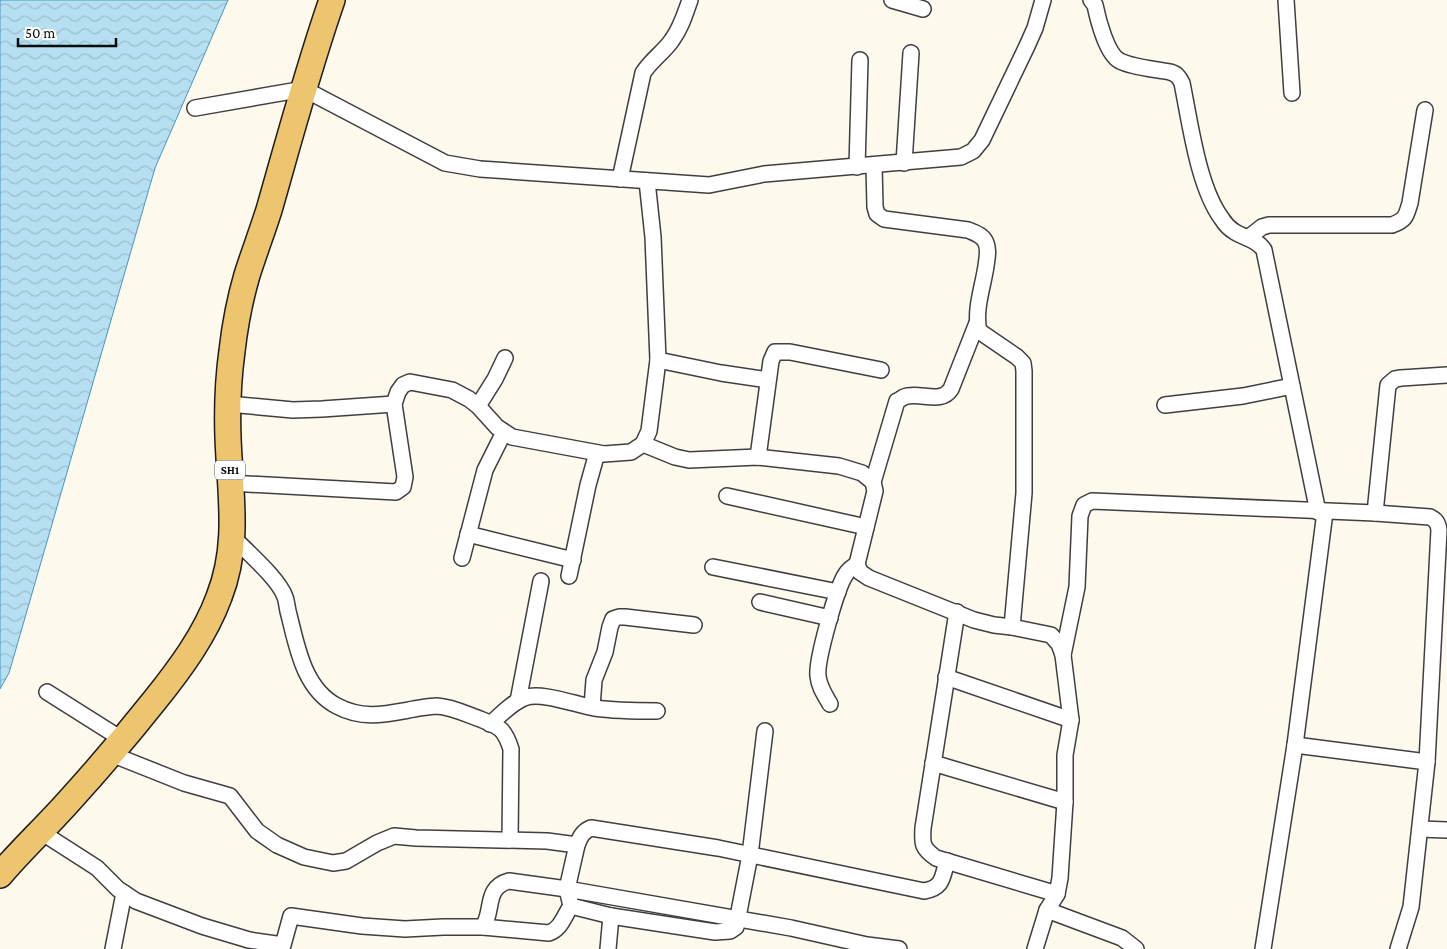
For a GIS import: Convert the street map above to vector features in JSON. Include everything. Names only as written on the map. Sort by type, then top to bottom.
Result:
[{"type":"main road","name":"SH1","points":[[0,875],[117,747],[173,677],[208,621],[219,599],[230,564],[233,537],[228,404],[232,348],[236,323],[247,276],[268,214],[332,0]]},
{"type":"street","points":[[620,179],[643,73],[648,65],[672,42],[678,33],[690,0]]},
{"type":"street","points":[[892,0],[922,9]]},
{"type":"street","points":[[196,108],[304,89],[445,163],[480,169],[708,185],[764,174],[961,157],[973,151],[982,140],[1035,28],[1043,0]]},
{"type":"street","points":[[1090,0],[1095,5],[1111,53],[1119,61],[1170,72],[1180,77],[1199,164],[1211,201],[1218,214],[1235,232],[1262,246],[1292,386],[1322,512],[1295,745],[1263,949]]},
{"type":"street","points":[[1286,0],[1292,93]]},
{"type":"street","points":[[904,162],[911,53]]},
{"type":"street","points":[[857,167],[860,60]]},
{"type":"street","points":[[1248,238],[1269,225],[1392,225],[1400,222],[1406,216],[1410,203],[1425,110]]},
{"type":"street","points":[[874,166],[875,207],[877,214],[884,219],[968,230],[980,235],[986,242],[988,253],[977,316],[979,331],[1017,357],[1022,363],[1024,371],[1024,493],[1012,626]]},
{"type":"street","points":[[230,483],[396,492],[403,487],[405,477],[394,404],[398,392],[403,385],[410,382],[452,390],[478,406],[497,427],[512,437],[604,454],[631,452],[643,444],[649,432],[658,360],[653,237],[647,180]]},
{"type":"street","points":[[977,323],[948,395],[941,397],[905,396],[897,401],[873,482],[875,491],[857,564],[860,572],[869,578],[974,620],[1051,635],[1059,644],[1063,655],[1071,720],[1065,755],[1065,802],[1060,878],[1057,894],[1047,910],[1035,949]]},
{"type":"street","points":[[758,457],[771,361],[775,352],[790,352],[880,370]]},
{"type":"street","points":[[478,406],[495,379],[505,358]]},
{"type":"street","points":[[658,360],[768,380]]},
{"type":"street","points":[[1375,513],[1388,385],[1395,379],[1447,375]]},
{"type":"street","points":[[1166,406],[1243,396],[1292,386]]},
{"type":"street","points":[[228,404],[293,410],[394,404]]},
{"type":"street","points":[[462,558],[485,470],[504,432]]},
{"type":"street","points":[[643,444],[675,457],[689,460],[758,457],[839,466],[862,474],[873,482]]},
{"type":"street","points":[[569,576],[588,484],[597,453]]},
{"type":"street","points":[[727,496],[866,527]]},
{"type":"street","points":[[1063,655],[1077,587],[1080,516],[1084,505],[1092,501],[1447,517]]},
{"type":"street","points":[[1398,949],[1412,908],[1427,762],[1439,530],[1438,524],[1430,517]]},
{"type":"street","points":[[468,534],[573,560]]},
{"type":"street","points":[[233,537],[275,580],[285,596],[304,668],[317,691],[336,706],[357,714],[376,715],[436,706],[452,708],[497,726],[506,735],[511,749],[510,840]]},
{"type":"street","points":[[830,704],[822,691],[818,676],[818,663],[844,576],[857,564]]},
{"type":"street","points":[[713,567],[838,592]]},
{"type":"street","points":[[518,701],[541,581]]},
{"type":"street","points":[[760,602],[830,618]]},
{"type":"street","points":[[957,612],[922,843],[927,852],[936,858],[1057,894]]},
{"type":"street","points":[[592,707],[594,680],[605,652],[613,619],[625,617],[694,625]]},
{"type":"street","points":[[946,677],[1071,720]]},
{"type":"street","points":[[47,692],[117,747],[184,783],[230,796],[257,831],[277,845],[304,857],[333,863],[346,861],[377,843],[394,836],[547,841],[577,844]]},
{"type":"street","points":[[490,724],[513,704],[525,697],[539,696],[617,710],[657,711]]},
{"type":"street","points":[[571,906],[611,916],[715,932],[730,932],[736,927],[750,855],[765,731]]},
{"type":"street","points":[[1295,745],[1427,762]]},
{"type":"street","points":[[933,763],[1065,802]]},
{"type":"street","points":[[41,832],[97,868],[136,902],[202,926],[249,940],[283,944],[291,916],[362,926],[405,929],[483,927],[549,933],[555,931],[561,925],[571,906],[567,889],[579,838],[585,831],[591,828],[672,840],[924,890],[934,889],[940,884],[947,861]]},
{"type":"street","points":[[1420,829],[1447,830]]},
{"type":"street","points":[[483,927],[487,920],[492,894],[500,884],[509,881],[567,889],[791,928],[899,949]]},
{"type":"street","points":[[113,949],[124,893]]},
{"type":"street","points":[[1047,910],[1122,938],[1136,949]]},
{"type":"street","points":[[608,949],[611,916]]},
{"type":"water","points":[[0,0],[228,0],[155,168],[9,673],[0,689]]}]
